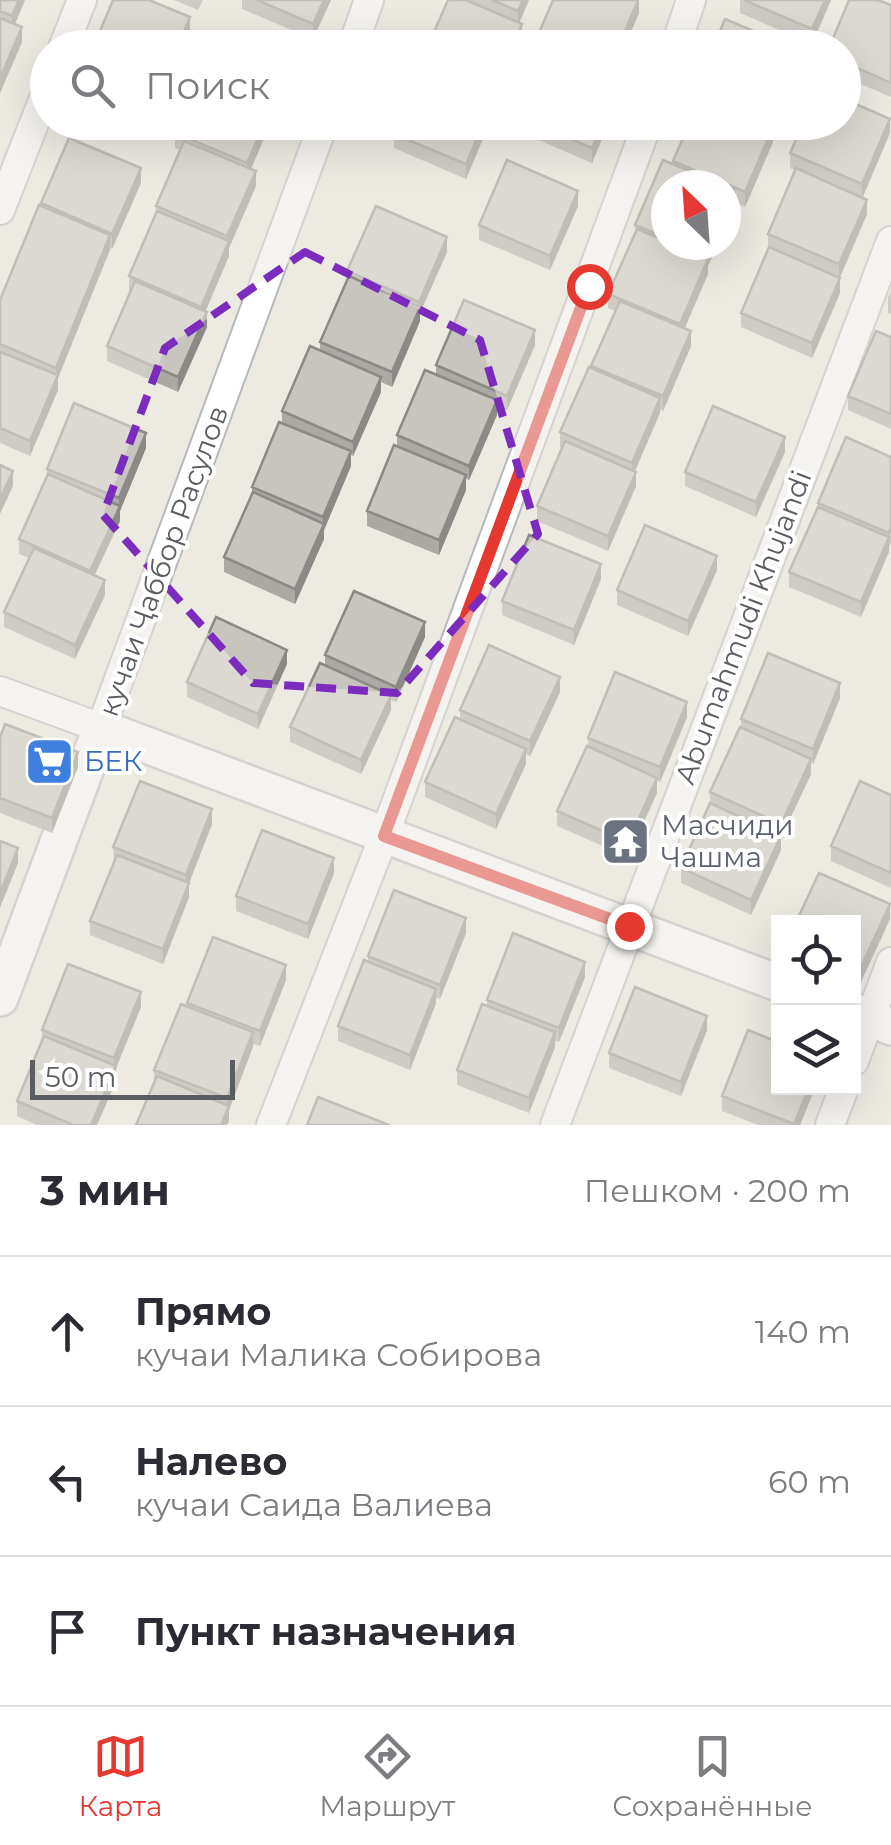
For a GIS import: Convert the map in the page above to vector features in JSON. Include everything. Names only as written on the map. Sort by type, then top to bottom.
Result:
[{"type":"street","points":[[71,30],[82,0]]},
{"type":"street","points":[[358,30],[369,0]]},
{"type":"street","points":[[681,30],[692,0]]},
{"type":"street","points":[[0,210],[30,134]]},
{"type":"street","name":"кучаи Ҷаббор Расулов","points":[[0,998],[317,140]]},
{"type":"street","points":[[271,1125],[384,836],[641,140]]},
{"type":"street","name":"Abumahmudi Khujandi","points":[[555,1125],[891,241]]},
{"type":"street","points":[[0,691],[771,980]]},
{"type":"street","points":[[861,1044],[891,962]]},
{"type":"street","points":[[830,1125],[841,1095]]},
{"type":"highlighted area","points":[[305,252],[480,340],[538,534],[397,693],[253,683],[103,515],[165,348]]},
{"type":"building","points":[[0,0],[19,0],[12,16],[0,11]]},
{"type":"building","points":[[113,0],[149,0],[190,17],[185,30],[100,30]]},
{"type":"building","points":[[257,0],[324,0],[313,24]]},
{"type":"building","points":[[448,0],[466,0],[522,24],[520,30],[435,30]]},
{"type":"building","points":[[492,0],[523,0],[518,11]]},
{"type":"building","points":[[553,0],[638,0],[626,30],[540,30]]},
{"type":"building","points":[[744,0],[825,0],[812,29]]},
{"type":"building","points":[[849,0],[878,0],[891,5],[891,83],[861,70],[861,30],[836,30]]},
{"type":"building","points":[[0,18],[22,27],[0,78]]},
{"type":"building","points":[[725,19],[751,30],[720,30]]},
{"type":"building","points":[[861,106],[890,119],[862,184],[790,153],[796,140],[861,140]]},
{"type":"building","points":[[68,140],[141,168],[112,234],[41,203]]},
{"type":"building","points":[[192,140],[257,140],[247,163]]},
{"type":"building","points":[[408,140],[476,140],[466,164]]},
{"type":"building","points":[[574,140],[595,140],[592,148]]},
{"type":"building","points":[[682,140],[767,140],[745,192],[741,190],[741,170],[694,170],[673,161]]},
{"type":"building","points":[[184,141],[256,171],[227,236],[156,206]]},
{"type":"building","points":[[507,160],[578,191],[550,256],[479,225]]},
{"type":"building","points":[[663,160],[687,170],[659,170]]},
{"type":"building","points":[[796,168],[867,200],[839,264],[768,234]]},
{"type":"building","points":[[651,188],[651,232],[635,225]]},
{"type":"building","points":[[39,205],[110,235],[56,368],[0,344],[0,300]]},
{"type":"building","points":[[376,206],[447,237],[419,302],[347,271]]},
{"type":"building","points":[[157,211],[229,241],[201,307],[129,276]]},
{"type":"building","points":[[637,229],[651,235],[651,260],[708,260],[680,324],[608,294]]},
{"type":"building","points":[[769,247],[840,278],[812,343],[741,313]]},
{"type":"building","points":[[349,276],[420,307],[392,372],[320,342]]},
{"type":"building","points":[[135,281],[207,312],[178,377],[107,346]]},
{"type":"building","points":[[464,300],[535,330],[507,396],[436,365]]},
{"type":"building","points":[[620,301],[691,331],[663,396],[591,366]]},
{"type":"building","points":[[876,331],[891,337],[891,414],[848,396]]},
{"type":"building","points":[[310,346],[381,377],[353,442],[282,411]]},
{"type":"building","points":[[0,352],[58,375],[30,441],[0,428]]},
{"type":"building","points":[[589,367],[660,398],[632,463],[560,432]]},
{"type":"building","points":[[425,370],[497,400],[469,466],[397,435]]},
{"type":"building","points":[[74,403],[146,433],[119,498],[47,469]]},
{"type":"building","points":[[713,406],[785,437],[756,502],[685,472]]},
{"type":"building","points":[[279,422],[351,451],[323,517],[252,487]]},
{"type":"building","points":[[846,437],[891,457],[889,533],[818,503]]},
{"type":"building","points":[[565,441],[636,472],[608,536],[537,506]]},
{"type":"building","points":[[394,445],[466,475],[439,540],[367,511]]},
{"type":"building","points":[[0,465],[13,471],[0,499]]},
{"type":"building","points":[[48,474],[120,506],[90,571],[19,539]]},
{"type":"building","points":[[253,492],[324,524],[295,589],[224,557]]},
{"type":"building","points":[[818,507],[889,537],[861,602],[789,572]]},
{"type":"building","points":[[645,525],[717,556],[688,621],[617,590]]},
{"type":"building","points":[[529,535],[601,564],[574,630],[502,601]]},
{"type":"building","points":[[34,548],[105,580],[75,645],[4,612]]},
{"type":"building","points":[[354,591],[425,622],[396,687],[325,655]]},
{"type":"building","points":[[216,617],[287,650],[258,714],[187,682]]},
{"type":"building","points":[[489,645],[560,677],[530,741],[460,710]]},
{"type":"building","points":[[768,653],[840,683],[813,749],[741,719]]},
{"type":"building","points":[[320,663],[391,695],[361,760],[290,727]]},
{"type":"building","points":[[615,672],[687,702],[660,767],[588,738]]},
{"type":"building","points":[[455,717],[526,749],[496,814],[425,782]]},
{"type":"building","points":[[5,724],[78,752],[52,818],[0,798],[0,737]]},
{"type":"building","points":[[740,727],[811,759],[781,824],[710,792]]},
{"type":"building","points":[[587,746],[657,778],[628,842],[557,811]]},
{"type":"building","points":[[140,781],[212,809],[186,875],[113,847]]},
{"type":"building","points":[[860,781],[891,795],[891,873],[831,846]]},
{"type":"building","points":[[710,803],[781,836],[751,900],[681,868]]},
{"type":"building","points":[[262,830],[334,858],[308,924],[236,896]]},
{"type":"building","points":[[0,841],[18,848],[0,893]]},
{"type":"building","points":[[117,855],[189,883],[163,949],[90,921]]},
{"type":"building","points":[[819,873],[890,904],[861,967],[861,915],[799,915]]},
{"type":"building","points":[[394,890],[466,918],[440,985],[368,956]]},
{"type":"building","points":[[513,933],[585,962],[559,1028],[487,1000]]},
{"type":"building","points":[[213,937],[286,965],[260,1031],[187,1003]]},
{"type":"building","points":[[364,960],[436,989],[410,1055],[338,1026]]},
{"type":"building","points":[[68,964],[141,992],[114,1058],[42,1030]]},
{"type":"building","points":[[635,987],[707,1016],[681,1082],[609,1053]]},
{"type":"building","points":[[181,1004],[253,1032],[227,1098],[154,1070]]},
{"type":"building","points":[[482,1004],[555,1032],[529,1098],[457,1070]]},
{"type":"building","points":[[748,1030],[771,1039],[771,1095],[806,1095],[794,1124],[722,1096]]},
{"type":"building","points":[[44,1036],[116,1066],[91,1125],[73,1125],[17,1101]]},
{"type":"building","points":[[157,1076],[229,1106],[221,1125],[136,1125]]},
{"type":"building","points":[[318,1097],[389,1125],[307,1125]]},
{"type":"place","name":"БЕК","points":[[49,761]]},
{"type":"place","name":"Масчиди Чашма","points":[[626,841]]},
{"type":"route","points":[[589,286],[384,836],[629,926]]}]
